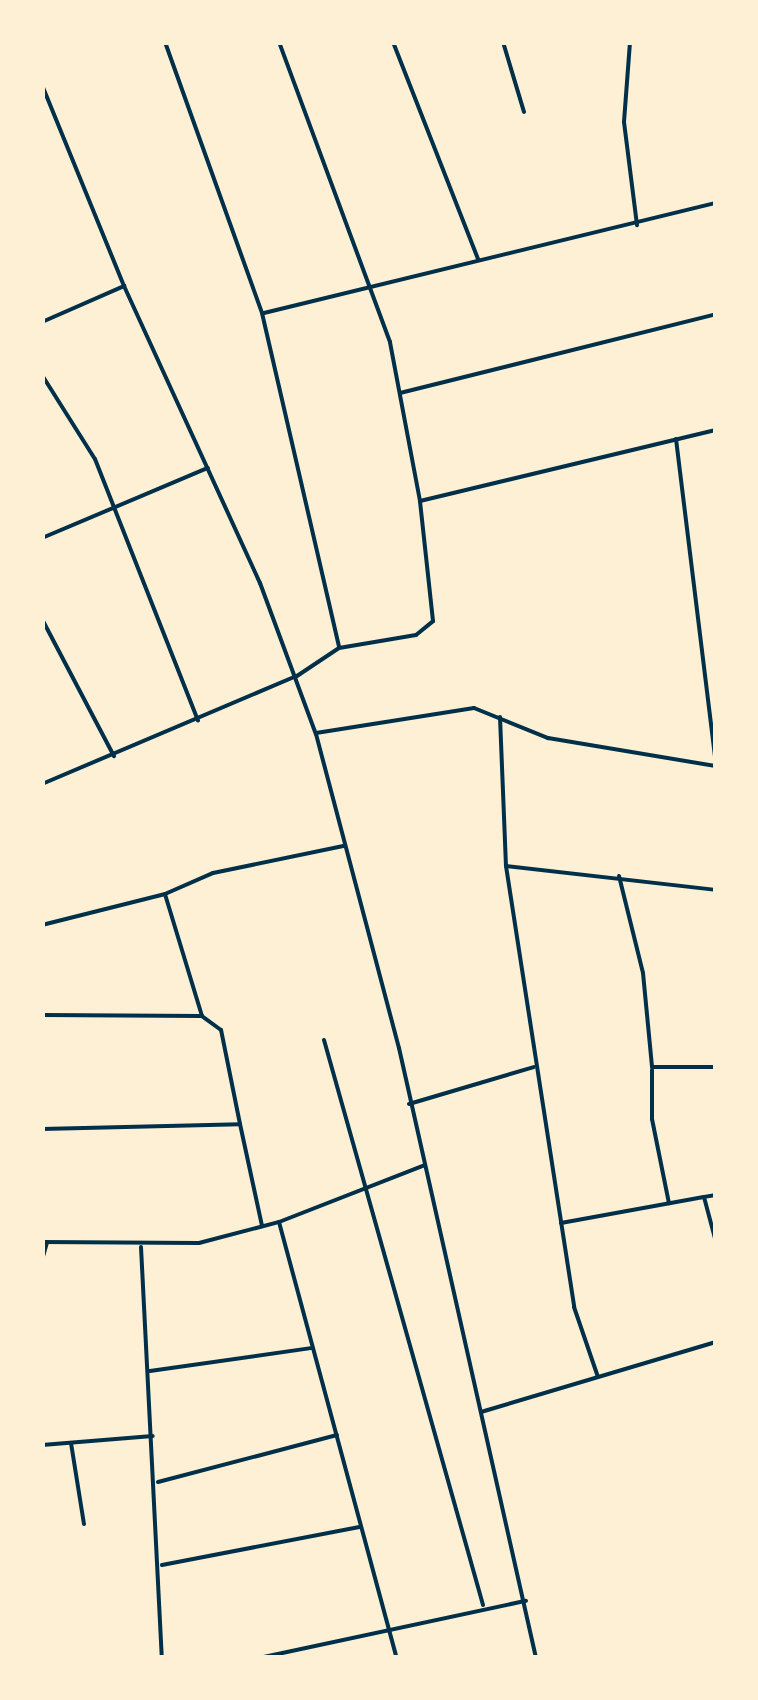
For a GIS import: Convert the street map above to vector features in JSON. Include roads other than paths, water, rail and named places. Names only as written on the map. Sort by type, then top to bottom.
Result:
[{"type":"street","points":[[165,42],[262,313],[339,648]]},
{"type":"street","points":[[42,784],[296,676],[339,648],[416,635],[434,621],[420,500],[400,393],[374,287],[279,42]]},
{"type":"street","points":[[392,42],[478,258]]},
{"type":"street","points":[[503,42],[524,112]]},
{"type":"street","points":[[630,42],[624,122],[637,225]]},
{"type":"street","points":[[42,85],[124,286],[208,468],[296,676],[316,734],[410,1104],[536,1658]]},
{"type":"street","points":[[262,313],[566,235],[637,225],[716,202]]},
{"type":"street","points":[[42,322],[124,286]]},
{"type":"street","points":[[400,393],[716,314]]},
{"type":"street","points":[[42,375],[95,459],[110,507],[198,720]]},
{"type":"street","points":[[420,500],[716,430]]},
{"type":"street","points":[[316,734],[450,708],[500,717],[548,738],[716,764],[676,439]]},
{"type":"street","points":[[42,538],[208,468]]},
{"type":"street","points":[[42,619],[114,756]]},
{"type":"street","points":[[500,717],[506,866],[534,1068],[577,1321],[598,1378]]},
{"type":"street","points":[[42,925],[165,894],[213,872],[344,846]]},
{"type":"street","points":[[506,866],[716,890]]},
{"type":"street","points":[[619,876],[643,973],[652,1068],[652,1118],[669,1203]]},
{"type":"street","points":[[165,894],[202,1016]]},
{"type":"street","points":[[42,1015],[202,1016],[221,1030],[262,1226]]},
{"type":"street","points":[[324,1040],[368,1184],[483,1605]]},
{"type":"street","points":[[652,1068],[716,1067]]},
{"type":"street","points":[[410,1104],[534,1068]]},
{"type":"street","points":[[42,1129],[240,1124]]},
{"type":"street","points":[[42,1260],[45,1242],[142,1247],[200,1242],[279,1222],[368,1184],[423,1166]]},
{"type":"street","points":[[560,1223],[716,1195]]},
{"type":"street","points":[[704,1197],[716,1242]]},
{"type":"street","points":[[279,1222],[397,1658]]},
{"type":"street","points":[[142,1247],[158,1482],[162,1658]]},
{"type":"street","points":[[481,1412],[716,1342]]},
{"type":"street","points":[[150,1371],[312,1348]]},
{"type":"street","points":[[158,1482],[337,1435]]},
{"type":"street","points":[[42,1445],[152,1436]]},
{"type":"street","points":[[71,1442],[84,1524]]},
{"type":"street","points":[[162,1565],[360,1526]]},
{"type":"street","points":[[259,1658],[285,1656],[391,1632],[483,1605],[526,1601]]}]
